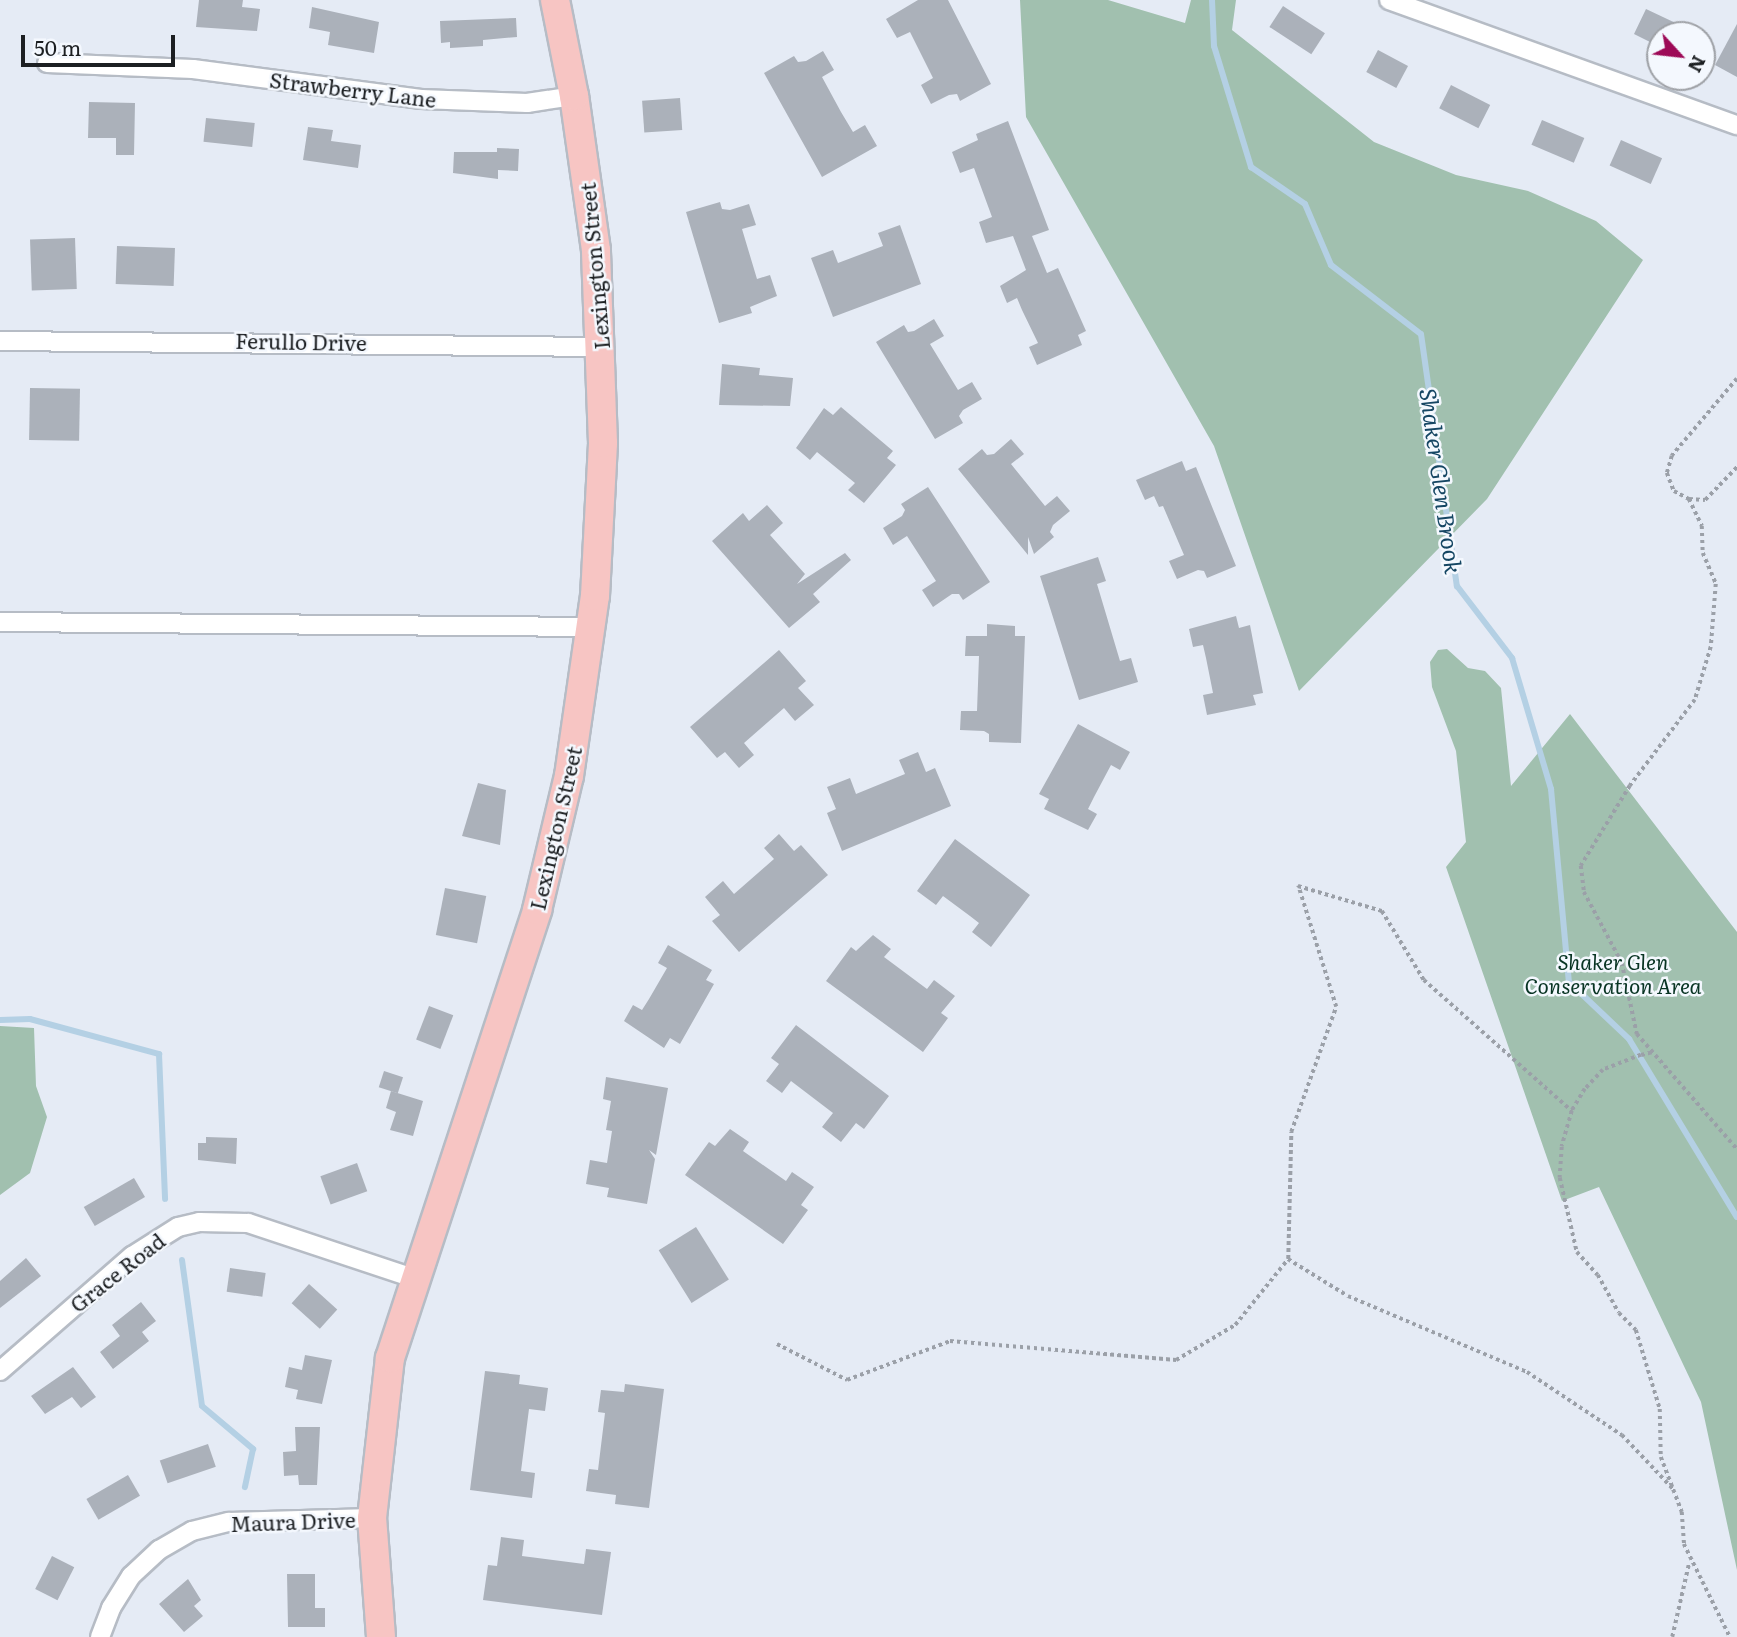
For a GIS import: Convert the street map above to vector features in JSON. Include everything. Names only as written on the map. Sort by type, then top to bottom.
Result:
[{"type":"main road","name":"Lexington Street","points":[[381,1637],[372,1518],[385,1383],[413,1278],[496,1043],[537,910],[569,775],[591,627],[603,462],[602,346],[590,198],[575,96],[555,0]]},
{"type":"street","points":[[1389,0],[1737,125]]},
{"type":"street","name":"Strawberry Lane","points":[[47,63],[219,72],[421,99],[527,103],[575,96]]},
{"type":"street","name":"Ferullo Drive","points":[[0,341],[602,346]]},
{"type":"street","points":[[0,621],[591,627]]},
{"type":"street","name":"Grace Road","points":[[0,1371],[132,1256],[178,1227],[199,1222],[248,1223],[413,1278]]},
{"type":"street","name":"Maura Drive","points":[[100,1637],[111,1608],[131,1576],[159,1550],[192,1531],[248,1520],[372,1518]]},
{"type":"path","points":[[1737,379],[1672,456],[1667,473],[1674,491],[1689,499],[1705,500],[1737,467]]},
{"type":"path","points":[[1689,499],[1702,526],[1703,553],[1716,584],[1711,647],[1695,700],[1630,786],[1581,866],[1584,892],[1622,963],[1637,1034],[1737,1149]]},
{"type":"path","points":[[777,1344],[847,1380],[950,1341],[1176,1360],[1236,1325],[1288,1259],[1291,1132],[1336,1007],[1298,886],[1382,911],[1424,980],[1572,1111]]},
{"type":"path","points":[[1653,1052],[1626,1058],[1603,1070],[1572,1111],[1562,1147],[1560,1178],[1565,1213],[1577,1251],[1598,1275],[1619,1313],[1636,1330],[1660,1409],[1661,1457],[1673,1489],[1690,1561],[1730,1637]]},
{"type":"path","points":[[1288,1259],[1348,1296],[1527,1372],[1622,1435],[1673,1489]]},
{"type":"path","points":[[1672,1637],[1690,1561]]},
{"type":"green space","points":[[1020,0],[1108,0],[1185,23],[1191,0],[1236,0],[1232,30],[1374,142],[1456,175],[1528,191],[1596,221],[1643,260],[1487,499],[1299,691],[1214,446],[1026,117]]},
{"type":"green space","name":"Shaker Glen Conservation Area","points":[[1447,649],[1468,668],[1485,671],[1501,688],[1511,786],[1570,714],[1737,932],[1737,1570],[1701,1402],[1599,1187],[1562,1201],[1446,867],[1466,842],[1456,751],[1432,687],[1430,662],[1438,650]]},
{"type":"green space","points":[[0,1026],[34,1028],[36,1086],[47,1117],[30,1173],[0,1195]]},
{"type":"building","points":[[199,0],[243,0],[242,7],[260,9],[257,31],[196,27]]},
{"type":"building","points":[[918,0],[948,0],[991,84],[960,101],[957,94],[931,104],[921,85],[933,78],[910,32],[897,38],[886,19]]},
{"type":"building","points":[[1283,6],[1325,33],[1311,54],[1269,27]]},
{"type":"building","points":[[312,7],[379,22],[374,53],[328,45],[330,32],[309,28]]},
{"type":"building","points":[[1646,9],[1671,21],[1646,21],[1646,40],[1634,34]]},
{"type":"building","points":[[516,18],[517,37],[483,40],[483,46],[450,48],[450,42],[441,43],[440,21]]},
{"type":"building","points":[[1737,24],[1737,77],[1716,63]]},
{"type":"building","points":[[1378,50],[1408,66],[1396,88],[1366,72]]},
{"type":"building","points":[[823,51],[834,70],[822,77],[841,112],[853,132],[865,125],[877,146],[822,177],[764,73],[794,56],[798,62],[806,61]]},
{"type":"building","points":[[1451,85],[1490,105],[1478,128],[1439,108]]},
{"type":"building","points":[[680,98],[682,130],[644,133],[642,101]]},
{"type":"building","points":[[89,102],[135,103],[134,155],[116,155],[116,138],[88,138]]},
{"type":"building","points":[[206,118],[255,123],[252,147],[203,142]]},
{"type":"building","points":[[1542,120],[1584,138],[1574,163],[1531,145]]},
{"type":"building","points":[[1008,121],[1049,230],[1032,236],[1047,273],[1058,268],[1086,331],[1078,335],[1082,345],[1037,365],[1029,347],[1038,343],[1017,298],[1007,303],[1000,286],[1026,270],[1013,236],[986,243],[979,222],[992,217],[974,168],[960,173],[952,152],[978,140],[976,134]]},
{"type":"building","points":[[308,127],[333,130],[331,141],[361,145],[358,168],[303,160]]},
{"type":"building","points":[[1621,140],[1662,158],[1651,184],[1610,166]]},
{"type":"building","points":[[497,148],[519,149],[518,171],[498,170],[498,179],[453,173],[454,152],[497,152]]},
{"type":"building","points":[[720,202],[722,209],[730,210],[749,204],[756,225],[742,229],[757,279],[770,275],[777,296],[750,307],[752,313],[719,323],[686,212]]},
{"type":"building","points":[[900,225],[921,284],[833,317],[811,258],[833,250],[838,263],[883,246],[878,233]]},
{"type":"building","points":[[75,238],[77,289],[32,291],[30,240]]},
{"type":"building","points":[[117,246],[175,248],[174,286],[116,284]]},
{"type":"building","points":[[934,319],[944,336],[930,344],[958,390],[972,382],[982,399],[963,410],[959,416],[963,423],[935,439],[876,342],[904,325],[908,332],[914,331]]},
{"type":"building","points":[[722,364],[760,368],[759,375],[793,378],[790,406],[719,405]]},
{"type":"building","points":[[30,388],[80,389],[79,441],[29,440]]},
{"type":"building","points":[[841,407],[893,451],[887,458],[896,465],[864,503],[848,490],[855,483],[817,452],[810,460],[796,448],[824,408],[833,415]]},
{"type":"building","points":[[1011,439],[1024,454],[1011,464],[1045,506],[1057,496],[1070,511],[1053,525],[1050,532],[1054,537],[1034,554],[1028,537],[1028,555],[958,469],[982,449],[987,455],[994,454]]},
{"type":"building","points":[[1182,461],[1186,471],[1196,467],[1236,566],[1207,578],[1204,571],[1198,570],[1177,579],[1169,561],[1184,555],[1163,506],[1159,507],[1154,496],[1145,500],[1136,480]]},
{"type":"building","points":[[928,487],[990,582],[963,600],[959,594],[952,594],[933,607],[922,590],[936,581],[907,536],[893,545],[883,528],[902,516],[905,510],[901,504]]},
{"type":"building","points":[[767,505],[783,523],[770,535],[805,574],[797,584],[845,553],[851,560],[813,594],[820,602],[789,628],[712,541],[743,513],[749,521]]},
{"type":"building","points":[[1098,557],[1106,581],[1097,584],[1120,661],[1131,658],[1138,682],[1079,700],[1040,576]]},
{"type":"building","points":[[1236,616],[1239,628],[1250,625],[1263,693],[1253,695],[1256,705],[1207,715],[1203,695],[1213,693],[1206,658],[1203,645],[1193,647],[1189,629]]},
{"type":"building","points":[[987,624],[1015,626],[1015,636],[1025,636],[1021,743],[989,742],[989,734],[984,731],[960,730],[961,711],[977,711],[979,656],[965,656],[966,636],[987,636]]},
{"type":"building","points":[[779,650],[806,681],[798,688],[814,705],[795,721],[784,708],[744,743],[754,755],[739,768],[725,752],[717,758],[690,727]]},
{"type":"building","points":[[1078,724],[1130,752],[1120,770],[1111,765],[1088,809],[1097,814],[1088,830],[1044,809],[1049,799],[1039,794]]},
{"type":"building","points":[[918,752],[926,772],[935,768],[951,806],[842,851],[827,813],[836,809],[827,787],[850,778],[856,794],[905,774],[899,760]]},
{"type":"building","points":[[478,783],[506,790],[500,845],[462,836]]},
{"type":"building","points":[[779,834],[794,851],[801,845],[828,875],[739,952],[712,921],[720,915],[705,897],[723,881],[734,894],[774,859],[764,848]]},
{"type":"building","points":[[955,839],[1030,895],[991,947],[972,932],[979,923],[970,916],[943,896],[936,905],[917,891]]},
{"type":"building","points":[[445,888],[486,896],[477,943],[436,935]]},
{"type":"building","points":[[873,935],[891,949],[884,957],[927,989],[934,980],[955,996],[941,1013],[948,1018],[923,1052],[826,981],[851,947],[856,951]]},
{"type":"building","points":[[668,945],[712,970],[706,980],[714,984],[680,1044],[670,1038],[664,1048],[624,1021],[633,1005],[642,1010],[667,968],[658,963]]},
{"type":"building","points":[[429,1006],[453,1015],[440,1049],[416,1040]]},
{"type":"building","points":[[796,1025],[889,1096],[864,1129],[856,1123],[841,1142],[822,1127],[833,1113],[791,1081],[782,1093],[766,1081],[779,1064],[771,1058]]},
{"type":"building","points":[[384,1071],[403,1077],[398,1093],[379,1087]]},
{"type":"building","points":[[606,1077],[668,1088],[656,1155],[649,1150],[655,1159],[647,1204],[607,1197],[609,1188],[586,1184],[590,1160],[607,1163],[612,1131],[606,1130],[611,1101],[603,1099]]},
{"type":"building","points":[[391,1091],[423,1101],[413,1136],[390,1130],[396,1112],[386,1108]]},
{"type":"building","points":[[730,1129],[749,1142],[743,1151],[786,1181],[792,1172],[814,1187],[801,1205],[808,1210],[783,1244],[685,1175],[709,1142],[715,1146]]},
{"type":"building","points":[[206,1137],[237,1138],[236,1164],[198,1160],[198,1143],[206,1143]]},
{"type":"building","points":[[357,1163],[367,1191],[331,1205],[320,1176]]},
{"type":"building","points":[[134,1178],[145,1197],[95,1226],[84,1207]]},
{"type":"building","points":[[696,1227],[729,1280],[692,1303],[659,1250]]},
{"type":"building","points":[[26,1258],[41,1276],[0,1308],[0,1281]]},
{"type":"building","points":[[230,1268],[266,1273],[262,1297],[227,1292]]},
{"type":"building","points":[[309,1284],[337,1309],[320,1329],[292,1303]]},
{"type":"building","points":[[141,1302],[156,1321],[142,1332],[149,1341],[113,1369],[100,1352],[120,1336],[112,1325]]},
{"type":"building","points":[[305,1355],[332,1360],[322,1404],[296,1399],[298,1390],[285,1387],[289,1367],[302,1370]]},
{"type":"building","points":[[73,1367],[96,1397],[81,1408],[72,1397],[45,1414],[31,1396]]},
{"type":"building","points":[[485,1371],[520,1375],[519,1384],[548,1388],[545,1411],[529,1409],[521,1471],[535,1473],[532,1498],[470,1490]]},
{"type":"building","points":[[625,1384],[664,1389],[649,1508],[615,1504],[616,1495],[586,1491],[589,1469],[598,1470],[605,1413],[598,1412],[601,1390],[624,1392]]},
{"type":"building","points":[[295,1427],[320,1427],[317,1485],[299,1485],[298,1475],[284,1476],[283,1452],[296,1451]]},
{"type":"building","points":[[208,1444],[216,1467],[168,1483],[160,1461]]},
{"type":"building","points":[[128,1475],[140,1496],[98,1520],[86,1499]]},
{"type":"building","points":[[501,1537],[524,1540],[522,1556],[584,1564],[586,1549],[611,1552],[602,1615],[483,1600],[488,1565],[497,1566]]},
{"type":"building","points":[[52,1556],[74,1567],[57,1600],[35,1589]]},
{"type":"building","points":[[287,1574],[315,1574],[315,1608],[325,1608],[325,1627],[288,1627]]},
{"type":"building","points":[[188,1579],[201,1600],[194,1606],[203,1616],[184,1632],[159,1604]]},
{"type":"waterway","name":"Shaker Glen Brook","points":[[1212,0],[1214,46],[1251,167],[1305,204],[1331,265],[1421,334],[1457,586],[1512,658],[1551,789],[1569,982],[1629,1039],[1737,1217]]},
{"type":"waterway","points":[[0,1020],[30,1019],[159,1054],[165,1199]]},
{"type":"waterway","points":[[182,1260],[202,1406],[253,1449],[245,1487]]}]
